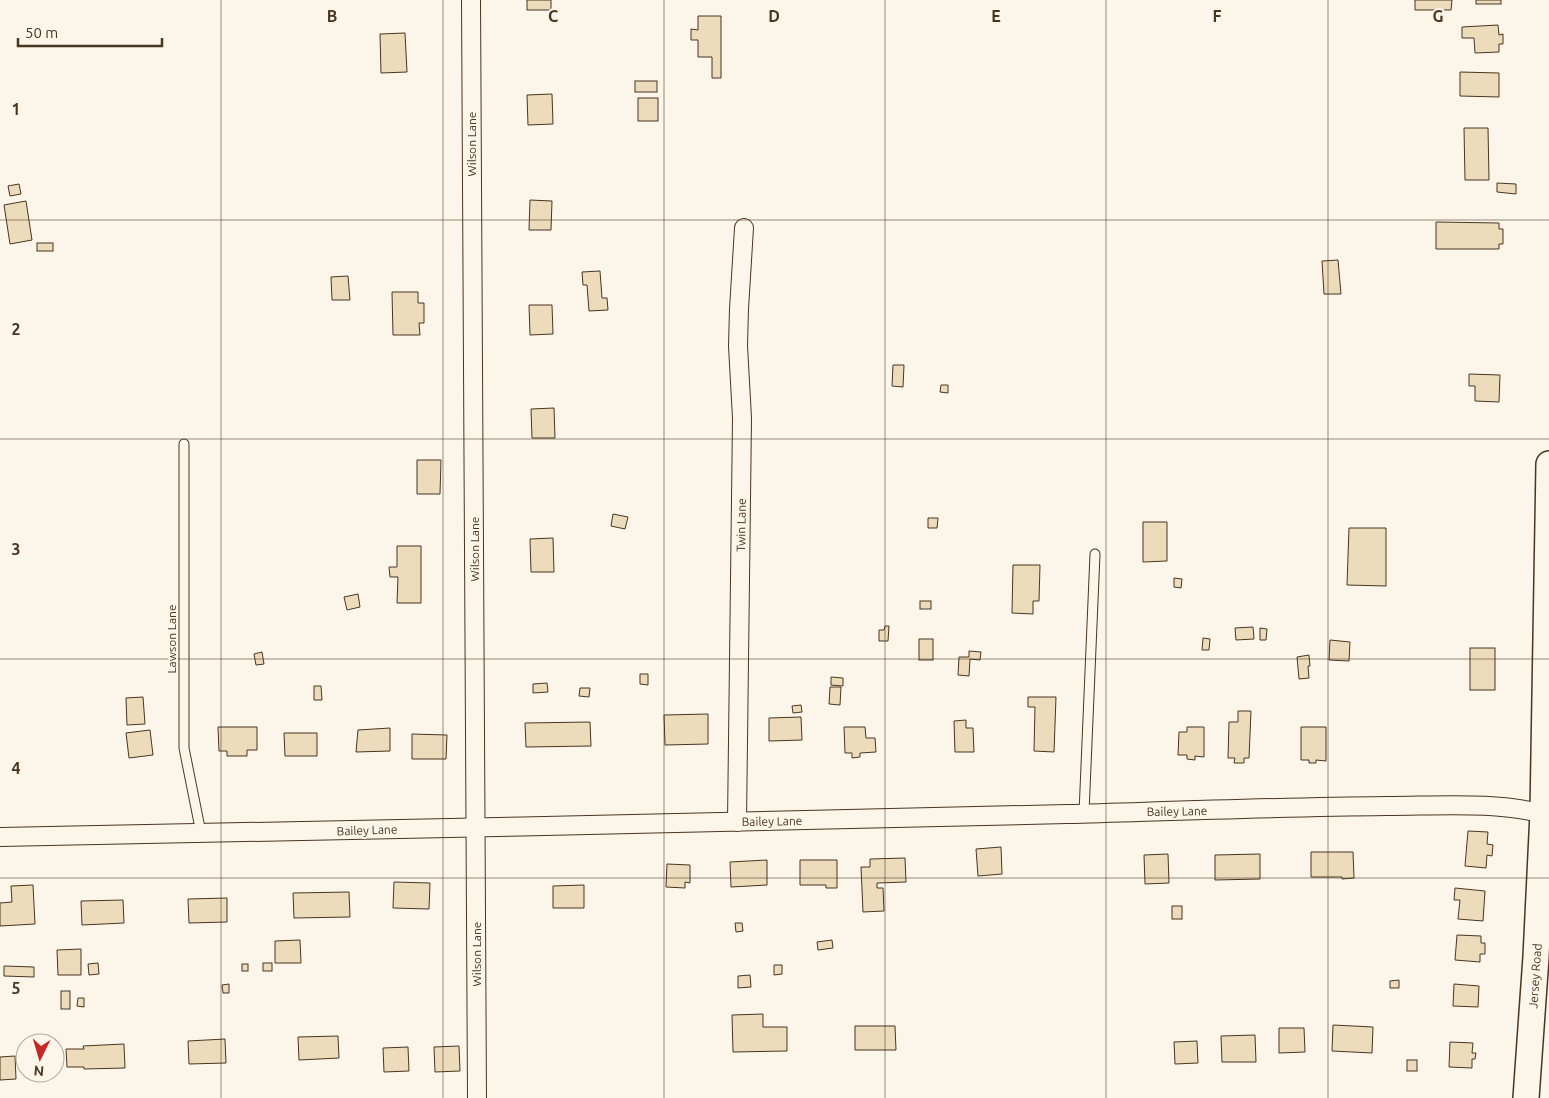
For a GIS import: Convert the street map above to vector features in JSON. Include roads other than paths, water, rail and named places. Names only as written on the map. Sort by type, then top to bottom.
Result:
[{"type":"street","name":"Wilson Lane","points":[[470,0],[477,1098]]},
{"type":"street","name":"Twin Lane","points":[[737,822],[742,418],[738,346],[744,228]]},
{"type":"street","name":"Jersey Road","points":[[1526,1098],[1546,814],[1549,464]]},
{"type":"street","name":"Bailey Lane","points":[[0,837],[365,831],[475,826],[737,822],[1347,807],[1502,806],[1546,814]]},
{"type":"lane","name":"Lawson Lane","points":[[184,444],[184,748],[201,833]]},
{"type":"lane","points":[[1084,814],[1095,554]]}]
